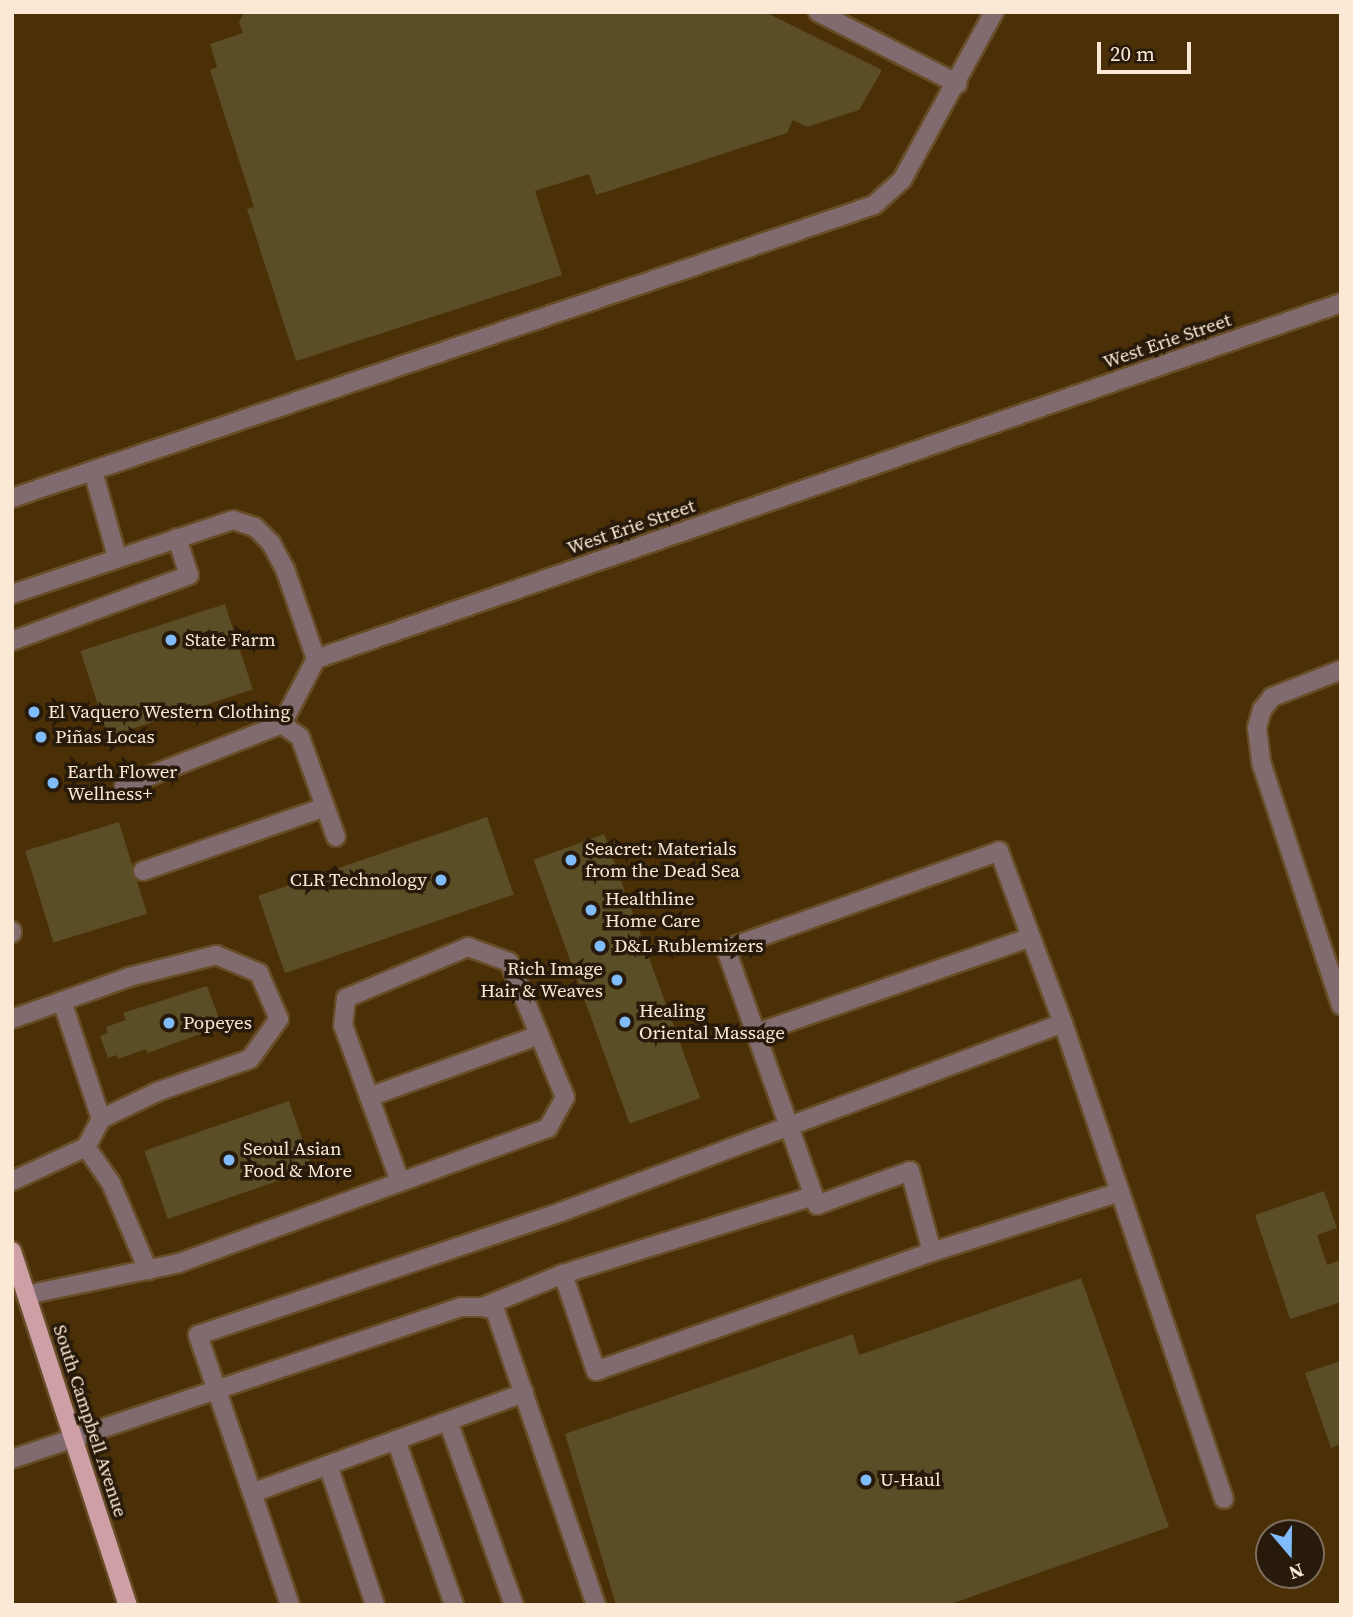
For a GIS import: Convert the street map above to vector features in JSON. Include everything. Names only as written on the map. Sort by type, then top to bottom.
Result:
[{"type":"main road","name":"South Campbell Avenue","points":[[12,1251],[128,1605]]},
{"type":"street","points":[[818,12],[958,84]]},
{"type":"street","points":[[12,498],[874,205],[902,180],[958,84],[993,12]]},
{"type":"street","name":"West Erie Street","points":[[316,659],[1341,303]]},
{"type":"street","points":[[93,471],[117,557]]},
{"type":"street","points":[[12,594],[233,520],[255,527],[285,569],[316,659],[282,724],[124,786]]},
{"type":"street","points":[[12,641],[189,575],[177,538]]},
{"type":"street","points":[[1341,670],[1292,686],[1272,697],[1262,710],[1257,729],[1261,762],[1341,1005]]},
{"type":"street","points":[[282,724],[300,737],[336,837]]},
{"type":"street","points":[[143,871],[325,807]]},
{"type":"street","points":[[932,1252],[910,1171],[817,1205],[726,949],[999,851],[1062,1023],[1224,1499]]},
{"type":"street","points":[[757,1033],[1031,937]]},
{"type":"street","points":[[26,1295],[179,1263],[548,1128],[565,1097],[509,962],[468,947],[346,998],[343,1025],[400,1182]]},
{"type":"street","points":[[12,1019],[128,977],[216,955],[259,973],[279,1019],[250,1059],[157,1092],[101,1119],[86,1147],[12,1181]]},
{"type":"street","points":[[62,1001],[101,1119]]},
{"type":"street","points":[[290,1605],[219,1390],[198,1335],[561,1212],[1062,1023]]},
{"type":"street","points":[[369,1097],[540,1035]]},
{"type":"street","points":[[86,1147],[111,1183],[148,1270]]},
{"type":"street","points":[[563,1274],[596,1371],[932,1252],[1120,1192]]},
{"type":"street","points":[[483,1307],[563,1274],[814,1196]]},
{"type":"street","points":[[12,1459],[462,1307],[483,1307],[495,1310],[596,1605]]},
{"type":"street","points":[[252,1493],[524,1393]]},
{"type":"street","points":[[448,1421],[514,1605]]},
{"type":"street","points":[[396,1440],[454,1605]]},
{"type":"street","points":[[328,1465],[374,1605]]},
{"type":"building","points":[[244,12],[765,12],[882,70],[859,110],[807,127],[793,120],[787,133],[596,195],[589,174],[535,191],[562,275],[296,361],[247,209],[254,207],[210,70],[217,67],[210,44],[243,33],[239,22]]},
{"type":"building","points":[[225,604],[253,690],[108,737],[80,651]]},
{"type":"building","points":[[487,817],[514,895],[285,973],[258,896]]},
{"type":"building","points":[[119,822],[147,914],[53,942],[25,851]]},
{"type":"building","points":[[604,834],[700,1098],[630,1124],[534,860]]},
{"type":"building","name":"Popeyes","points":[[207,986],[222,1026],[148,1053],[146,1049],[118,1059],[116,1055],[108,1058],[100,1036],[108,1033],[106,1027],[126,1020],[123,1013]]},
{"type":"building","name":"Seoul Asian Food & More","points":[[289,1101],[312,1169],[168,1219],[144,1151]]},
{"type":"building","points":[[1324,1191],[1337,1228],[1317,1235],[1327,1265],[1341,1260],[1341,1302],[1290,1319],[1255,1215]]},
{"type":"building","name":"U-Haul","points":[[1081,1278],[1169,1527],[948,1605],[616,1605],[565,1434],[853,1334],[859,1355]]},
{"type":"building","points":[[1340,1361],[1341,1444],[1331,1448],[1305,1373]]},
{"type":"place","name":"State Farm","points":[[171,640]]},
{"type":"place","name":"El Vaquero Western Clothing","points":[[34,712]]},
{"type":"place","name":"Piñas Locas","points":[[41,737]]},
{"type":"place","name":"Earth Flower Wellness+","points":[[53,783]]},
{"type":"place","name":"Seacret: Materials from the Dead Sea","points":[[571,860]]},
{"type":"place","name":"CLR Technology","points":[[441,880]]},
{"type":"place","name":"Healthline Home Care","points":[[591,910]]},
{"type":"place","name":"D&L Rublemizers","points":[[600,946]]},
{"type":"place","name":"Rich Image Hair & Weaves","points":[[617,980]]},
{"type":"place","name":"Healing Oriental Massage","points":[[625,1022]]},
{"type":"place","name":"Popeyes","points":[[169,1023]]},
{"type":"place","name":"Seoul Asian Food & More","points":[[229,1160]]},
{"type":"place","name":"U-Haul","points":[[866,1480]]}]
